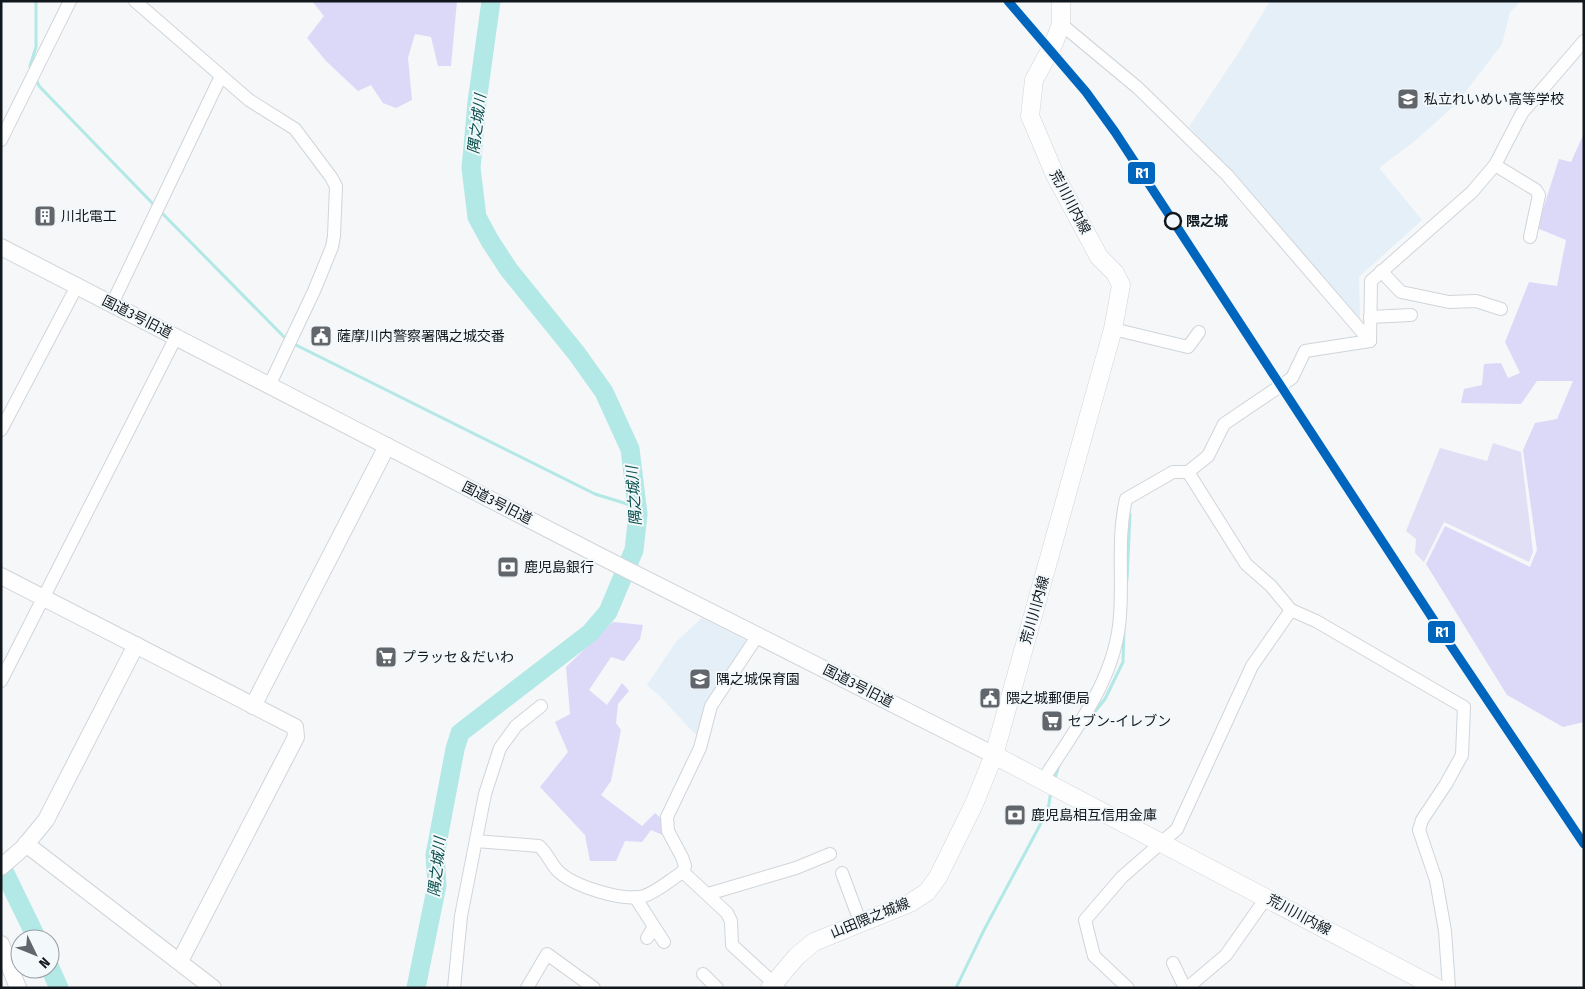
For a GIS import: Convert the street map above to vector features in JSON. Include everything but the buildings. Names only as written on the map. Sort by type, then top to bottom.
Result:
[{"type":"main road","name":"荒川川内線","points":[[1061,1],[1061,24],[1054,43],[1034,80],[1030,116],[1055,175],[1100,258],[1116,273],[1121,285],[1113,329],[994,755],[1437,988]]},
{"type":"main road","name":"山田隈之城線","points":[[774,986],[797,956],[814,942],[910,903],[927,892],[938,877],[994,755]]},
{"type":"street","points":[[1,140],[70,1]]},
{"type":"street","points":[[135,1],[249,100],[295,129],[336,186],[332,247],[269,386]]},
{"type":"street","points":[[1061,24],[1138,88],[1227,175],[1370,341]]},
{"type":"street","points":[[1370,341],[1371,281],[1472,192],[1495,165],[1522,113],[1584,41]]},
{"type":"street","points":[[112,304],[220,76]]},
{"type":"street","points":[[1495,165],[1536,190],[1539,195],[1530,237]]},
{"type":"street","name":"国道3号旧道","points":[[1,247],[600,556],[994,755]]},
{"type":"street","points":[[1381,271],[1401,292],[1449,302],[1476,301],[1501,309]]},
{"type":"street","points":[[1,430],[77,286]]},
{"type":"street","points":[[1370,317],[1411,315]]},
{"type":"street","points":[[1113,329],[1188,347],[1199,332]]},
{"type":"street","points":[[1,681],[42,597],[176,337]]},
{"type":"street","points":[[1049,784],[1104,683],[1120,618],[1122,516],[1126,498],[1173,472],[1188,472],[1208,456],[1224,424],[1292,378],[1305,351],[1370,341]]},
{"type":"street","points":[[253,706],[387,446]]},
{"type":"street","points":[[1188,472],[1246,564],[1271,586],[1291,610],[1316,621],[1464,707],[1462,755],[1446,784],[1422,820],[1419,830],[1436,880],[1445,930],[1448,988]]},
{"type":"street","points":[[1,576],[294,727],[296,737],[180,961]]},
{"type":"street","points":[[1125,987],[1094,956],[1085,920],[1122,877],[1162,844],[1176,829],[1252,666],[1291,610]]},
{"type":"street","points":[[476,841],[539,846],[546,851],[558,871],[572,880],[616,896],[644,896],[683,872],[685,866],[668,831],[667,817],[700,748],[711,706],[758,635]]},
{"type":"street","points":[[1,867],[24,846],[46,820],[136,645]]},
{"type":"street","points":[[454,988],[461,916],[485,794],[500,748],[516,726],[541,706]]},
{"type":"street","points":[[24,846],[180,961],[213,988]]},
{"type":"street","points":[[708,894],[796,868],[830,854]]},
{"type":"street","points":[[683,872],[728,913],[731,921],[732,945],[774,986]]},
{"type":"street","points":[[842,873],[861,924]]},
{"type":"street","points":[[635,897],[664,942]]},
{"type":"street","points":[[1173,963],[1186,988],[1226,955],[1245,926],[1251,922],[1266,898]]},
{"type":"street","points":[[646,938],[654,927]]},
{"type":"street","points":[[1,944],[18,988]]},
{"type":"street","points":[[527,988],[547,954],[588,986]]},
{"type":"shaded area","points":[[312,1],[457,1],[451,66],[438,66],[431,37],[415,34],[408,58],[412,100],[396,108],[383,103],[371,85],[358,91],[326,61],[307,38],[324,16]]},
{"type":"shaded area","points":[[1270,1],[1521,1],[1510,12],[1502,44],[1457,103],[1416,140],[1379,168],[1422,220],[1359,277],[1360,319],[1355,320],[1252,201],[1221,160],[1189,127],[1241,49]]},
{"type":"shaded area","points":[[1584,133],[1584,722],[1563,727],[1507,695],[1426,564],[1445,526],[1530,567],[1537,550],[1523,450],[1535,423],[1557,419],[1573,381],[1537,381],[1521,404],[1461,403],[1464,389],[1482,385],[1484,364],[1501,363],[1508,378],[1520,373],[1505,342],[1529,282],[1557,286],[1566,240],[1537,228],[1559,159],[1571,162]]},
{"type":"shaded area","points":[[1493,443],[1521,452],[1533,552],[1529,562],[1444,522],[1424,562],[1415,553],[1416,539],[1406,531],[1440,448],[1487,461]]},
{"type":"shaded area","points":[[702,618],[748,642],[706,706],[698,734],[695,734],[660,696],[647,685],[676,642]]},
{"type":"shaded area","points":[[613,622],[643,625],[640,639],[624,661],[611,657],[589,690],[607,705],[622,683],[629,691],[618,704],[616,723],[621,730],[611,781],[601,795],[642,826],[655,813],[662,819],[661,828],[665,836],[651,830],[642,842],[625,841],[616,861],[590,861],[585,835],[540,787],[568,752],[555,722],[570,714],[566,667]]},
{"type":"waterway","points":[[31,69],[30,66],[36,47],[36,1]]},
{"type":"waterway","name":"隅之城川","points":[[416,988],[437,885],[435,855],[455,749],[460,733],[590,633],[608,612],[634,550],[638,514],[630,449],[604,392],[577,354],[509,270],[477,217],[471,168],[477,102],[491,1]]},
{"type":"waterway","points":[[36,79],[39,86],[155,206]]},
{"type":"waterway","points":[[161,212],[288,341]]},
{"type":"waterway","points":[[294,344],[595,494],[637,507]]},
{"type":"waterway","points":[[1127,580],[1130,514]]},
{"type":"waterway","points":[[1090,718],[1105,699],[1123,662],[1124,629]]},
{"type":"waterway","points":[[1054,781],[1059,765]]},
{"type":"waterway","points":[[956,988],[984,930],[1048,810],[1051,791]]},
{"type":"waterway","points":[[1,865],[32,929]]},
{"type":"waterway","points":[[55,979],[59,988]]},
{"type":"transit line","name":"R1","points":[[1008,1],[1086,92],[1115,132],[1433,619],[1584,844]]},
{"type":"place","name":"私立れいめい高等学校","points":[[1408,99]]},
{"type":"place","name":"川北電工","points":[[45,216]]},
{"type":"place","name":"隈之城","points":[[1173,221]]},
{"type":"place","name":"薩摩川内警察署隅之城交番","points":[[321,336]]},
{"type":"place","name":"鹿児島銀行","points":[[508,567]]},
{"type":"place","name":"プラッセ＆だいわ","points":[[386,657]]},
{"type":"place","name":"隅之城保育園","points":[[700,679]]},
{"type":"place","name":"隈之城郵便局","points":[[990,698]]},
{"type":"place","name":"セブン-イレブン","points":[[1052,721]]},
{"type":"place","name":"鹿児島相互信用金庫","points":[[1015,815]]}]
